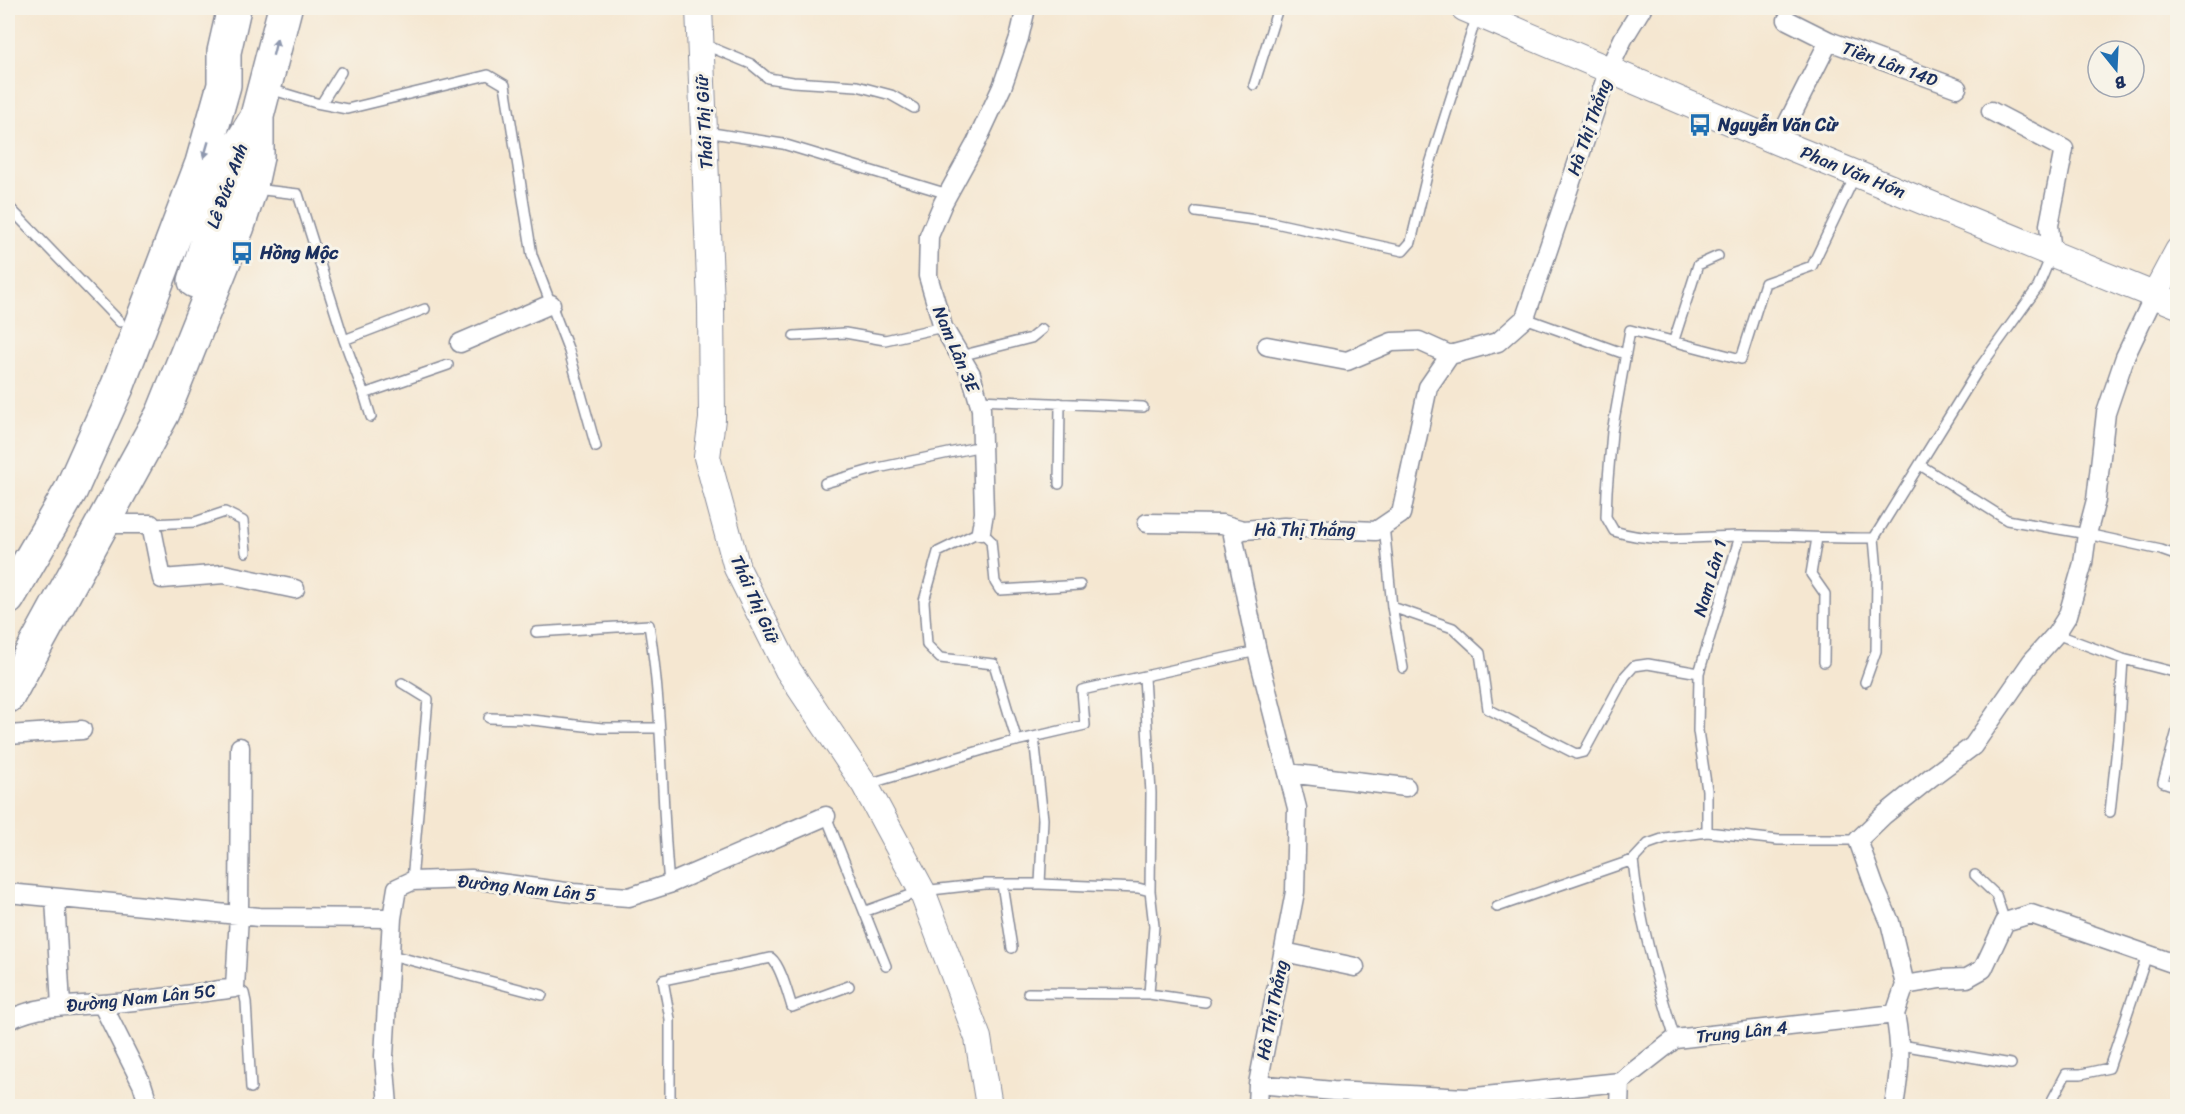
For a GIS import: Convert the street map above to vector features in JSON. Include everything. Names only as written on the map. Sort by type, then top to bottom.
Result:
[{"type":"highway","name":"Lê Đức Anh","points":[[8,565],[37,514],[118,385],[202,163],[224,85],[224,52],[234,8]]},
{"type":"highway","name":"Lê Đức Anh","points":[[8,696],[163,413],[238,226],[250,189],[257,157],[261,102],[285,8]]},
{"type":"highway","name":"Lê Đức Anh","points":[[8,598],[71,490],[77,452],[96,388],[174,177],[208,72],[224,52]]},
{"type":"highway","name":"Lê Đức Anh","points":[[8,671],[100,505],[153,395],[195,280],[235,153],[261,102]]},
{"type":"street","name":"Thái Thị Giữ","points":[[699,8],[711,359],[712,419],[707,457],[737,568],[788,670],[866,785],[922,891],[978,1038],[989,1107]]},
{"type":"street","name":"Nam Lân 3E","points":[[981,531],[984,513],[981,409],[971,374],[943,327],[928,276],[929,236],[1002,87],[1019,38],[1026,8]]},
{"type":"street","name":"Hà Thị Thắng","points":[[1450,355],[1498,342],[1525,318],[1609,69],[1623,39],[1642,8]]},
{"type":"street","name":"Phan Văn Hớn","points":[[1471,10],[1778,142],[2166,300]]},
{"type":"street","points":[[1787,20],[1829,41]]},
{"type":"street","name":"Tiền Lân 14D","points":[[1778,142],[1829,41],[1957,88]]},
{"type":"street","points":[[1991,111],[2064,149],[2049,225],[2052,254]]},
{"type":"street","points":[[1894,1107],[1901,1045],[1895,1014],[1905,985],[1890,922],[1858,840],[1884,815],[1973,746],[2032,661],[2056,634],[2068,615],[2083,563],[2099,480],[2106,413],[2126,357],[2166,300],[2178,251]]},
{"type":"street","points":[[460,342],[551,304]]},
{"type":"street","points":[[1267,346],[1347,361],[1392,342],[1419,341],[1450,355],[1428,387],[1401,514],[1384,525]]},
{"type":"street","points":[[1147,523],[1222,524],[1244,530]]},
{"type":"street","points":[[102,524],[151,524],[162,579],[224,574],[296,589]]},
{"type":"street","name":"Hà Thị Thắng","points":[[1257,1107],[1258,1084],[1296,882],[1297,808],[1257,651],[1233,535],[1244,530],[1284,527],[1376,531],[1384,525]]},
{"type":"street","points":[[8,735],[82,730]]},
{"type":"street","name":"Đường Nam Lân 5C","points":[[11,1018],[27,1011],[61,1005],[102,1004],[236,988],[240,747]]},
{"type":"street","points":[[1288,773],[1406,787]]},
{"type":"street","name":"Đường Nam Lân 5","points":[[412,881],[471,879],[573,893],[629,897],[669,884],[826,816]]},
{"type":"street","points":[[388,1107],[384,1056],[392,918],[397,888],[412,881]]},
{"type":"street","points":[[8,893],[238,915],[392,918]]},
{"type":"street","points":[[56,898],[61,1005]]},
{"type":"street","points":[[1905,985],[1940,979],[1967,978],[1983,969],[2005,922],[2031,914],[2178,965]]},
{"type":"street","points":[[1284,952],[1355,967]]},
{"type":"street","points":[[102,1004],[142,1084],[149,1107]]},
{"type":"street","name":"Trung Lân 4","points":[[1620,1082],[1675,1039],[1895,1014]]},
{"type":"street","points":[[1258,1084],[1333,1091],[1466,1098],[1620,1082],[1619,1107]]},
{"type":"lane","points":[[1254,85],[1278,8]]},
{"type":"lane","points":[[1196,212],[1271,222],[1403,251],[1411,242],[1471,10]]},
{"type":"lane","points":[[700,43],[751,64],[768,78],[857,86],[891,95],[914,108]]},
{"type":"lane","points":[[321,104],[340,72]]},
{"type":"lane","points":[[261,102],[321,104],[347,109],[488,75],[505,85],[532,255],[569,351],[596,447]]},
{"type":"lane","points":[[705,132],[783,144],[948,194]]},
{"type":"lane","points":[[1740,536],[1674,540],[1631,537],[1614,531],[1606,517],[1612,432],[1630,330],[1741,359],[1765,283],[1812,266],[1856,174]]},
{"type":"lane","points":[[250,189],[298,194],[371,417]]},
{"type":"lane","points":[[8,206],[120,322]]},
{"type":"lane","points":[[1865,682],[1876,651],[1877,572],[1874,538],[1978,370],[2038,287],[2052,254]]},
{"type":"lane","points":[[1674,340],[1698,265],[1718,256]]},
{"type":"lane","points":[[344,340],[425,309]]},
{"type":"lane","points":[[1525,318],[1625,354]]},
{"type":"lane","points":[[794,336],[845,333],[885,339],[943,327]]},
{"type":"lane","points":[[960,356],[1031,338],[1042,329]]},
{"type":"lane","points":[[364,394],[447,365]]},
{"type":"lane","points":[[978,400],[1143,407]]},
{"type":"lane","points":[[1059,484],[1060,403]]},
{"type":"lane","points":[[825,483],[878,468],[982,446]]},
{"type":"lane","points":[[1920,465],[2007,520],[2087,534],[2161,550],[2178,556]]},
{"type":"lane","points":[[151,524],[195,522],[225,512],[243,521],[246,552]]},
{"type":"lane","points":[[1384,525],[1392,608],[1403,668]]},
{"type":"lane","points":[[981,531],[938,552],[924,601],[927,645],[940,658],[994,664],[1017,741]]},
{"type":"lane","name":"Nam Lân 3E","points":[[981,531],[991,542],[995,582],[1000,590],[1080,585]]},
{"type":"lane","name":"Nam Lân 1","points":[[1707,832],[1707,790],[1698,731],[1699,673],[1740,536],[1874,538]]},
{"type":"lane","points":[[1817,538],[1811,574],[1825,594],[1824,662]]},
{"type":"lane","points":[[1392,608],[1453,628],[1480,653],[1488,709],[1576,754],[1584,752],[1625,676],[1634,666],[1648,664],[1699,673]]},
{"type":"lane","points":[[536,632],[649,625],[654,658],[663,822],[669,884]]},
{"type":"lane","points":[[2056,634],[2123,659],[2178,672]]},
{"type":"lane","points":[[866,785],[1017,741],[1085,725],[1082,690],[1257,651]]},
{"type":"lane","points":[[2110,812],[2123,659]]},
{"type":"lane","points":[[1144,677],[1151,793],[1150,891],[1154,926],[1149,994]]},
{"type":"lane","points":[[402,683],[428,699],[412,881]]},
{"type":"lane","points":[[489,718],[524,719],[603,728],[658,728]]},
{"type":"lane","points":[[2178,727],[2163,782],[2178,787]]},
{"type":"lane","points":[[1034,737],[1043,819],[1041,884]]},
{"type":"lane","name":"Đường Nam Lân 5","points":[[826,816],[866,911],[886,966]]},
{"type":"lane","points":[[1497,907],[1633,860],[1648,844],[1665,838],[1707,832],[1778,840],[1858,840]]},
{"type":"lane","points":[[1633,860],[1636,890],[1650,959],[1675,1039]]},
{"type":"lane","points":[[1975,875],[1996,895],[2005,922]]},
{"type":"lane","points":[[866,911],[922,891],[985,884],[1138,888],[1150,891]]},
{"type":"lane","points":[[1002,884],[1012,948]]},
{"type":"lane","points":[[391,955],[542,995]]},
{"type":"lane","points":[[2049,1107],[2066,1074],[2080,1074],[2109,1068],[2147,955]]},
{"type":"lane","points":[[670,1107],[670,1018],[663,981],[771,958],[778,969],[792,1008],[849,986]]},
{"type":"lane","points":[[236,988],[244,993],[246,1002],[251,1088]]},
{"type":"lane","points":[[1028,993],[1149,994],[1205,1002]]},
{"type":"lane","points":[[1901,1045],[2011,1064]]},
{"type":"place","name":"Nguyễn Văn Cừ","points":[[1700,125]]},
{"type":"place","name":"Hồng Mộc","points":[[242,253]]}]
